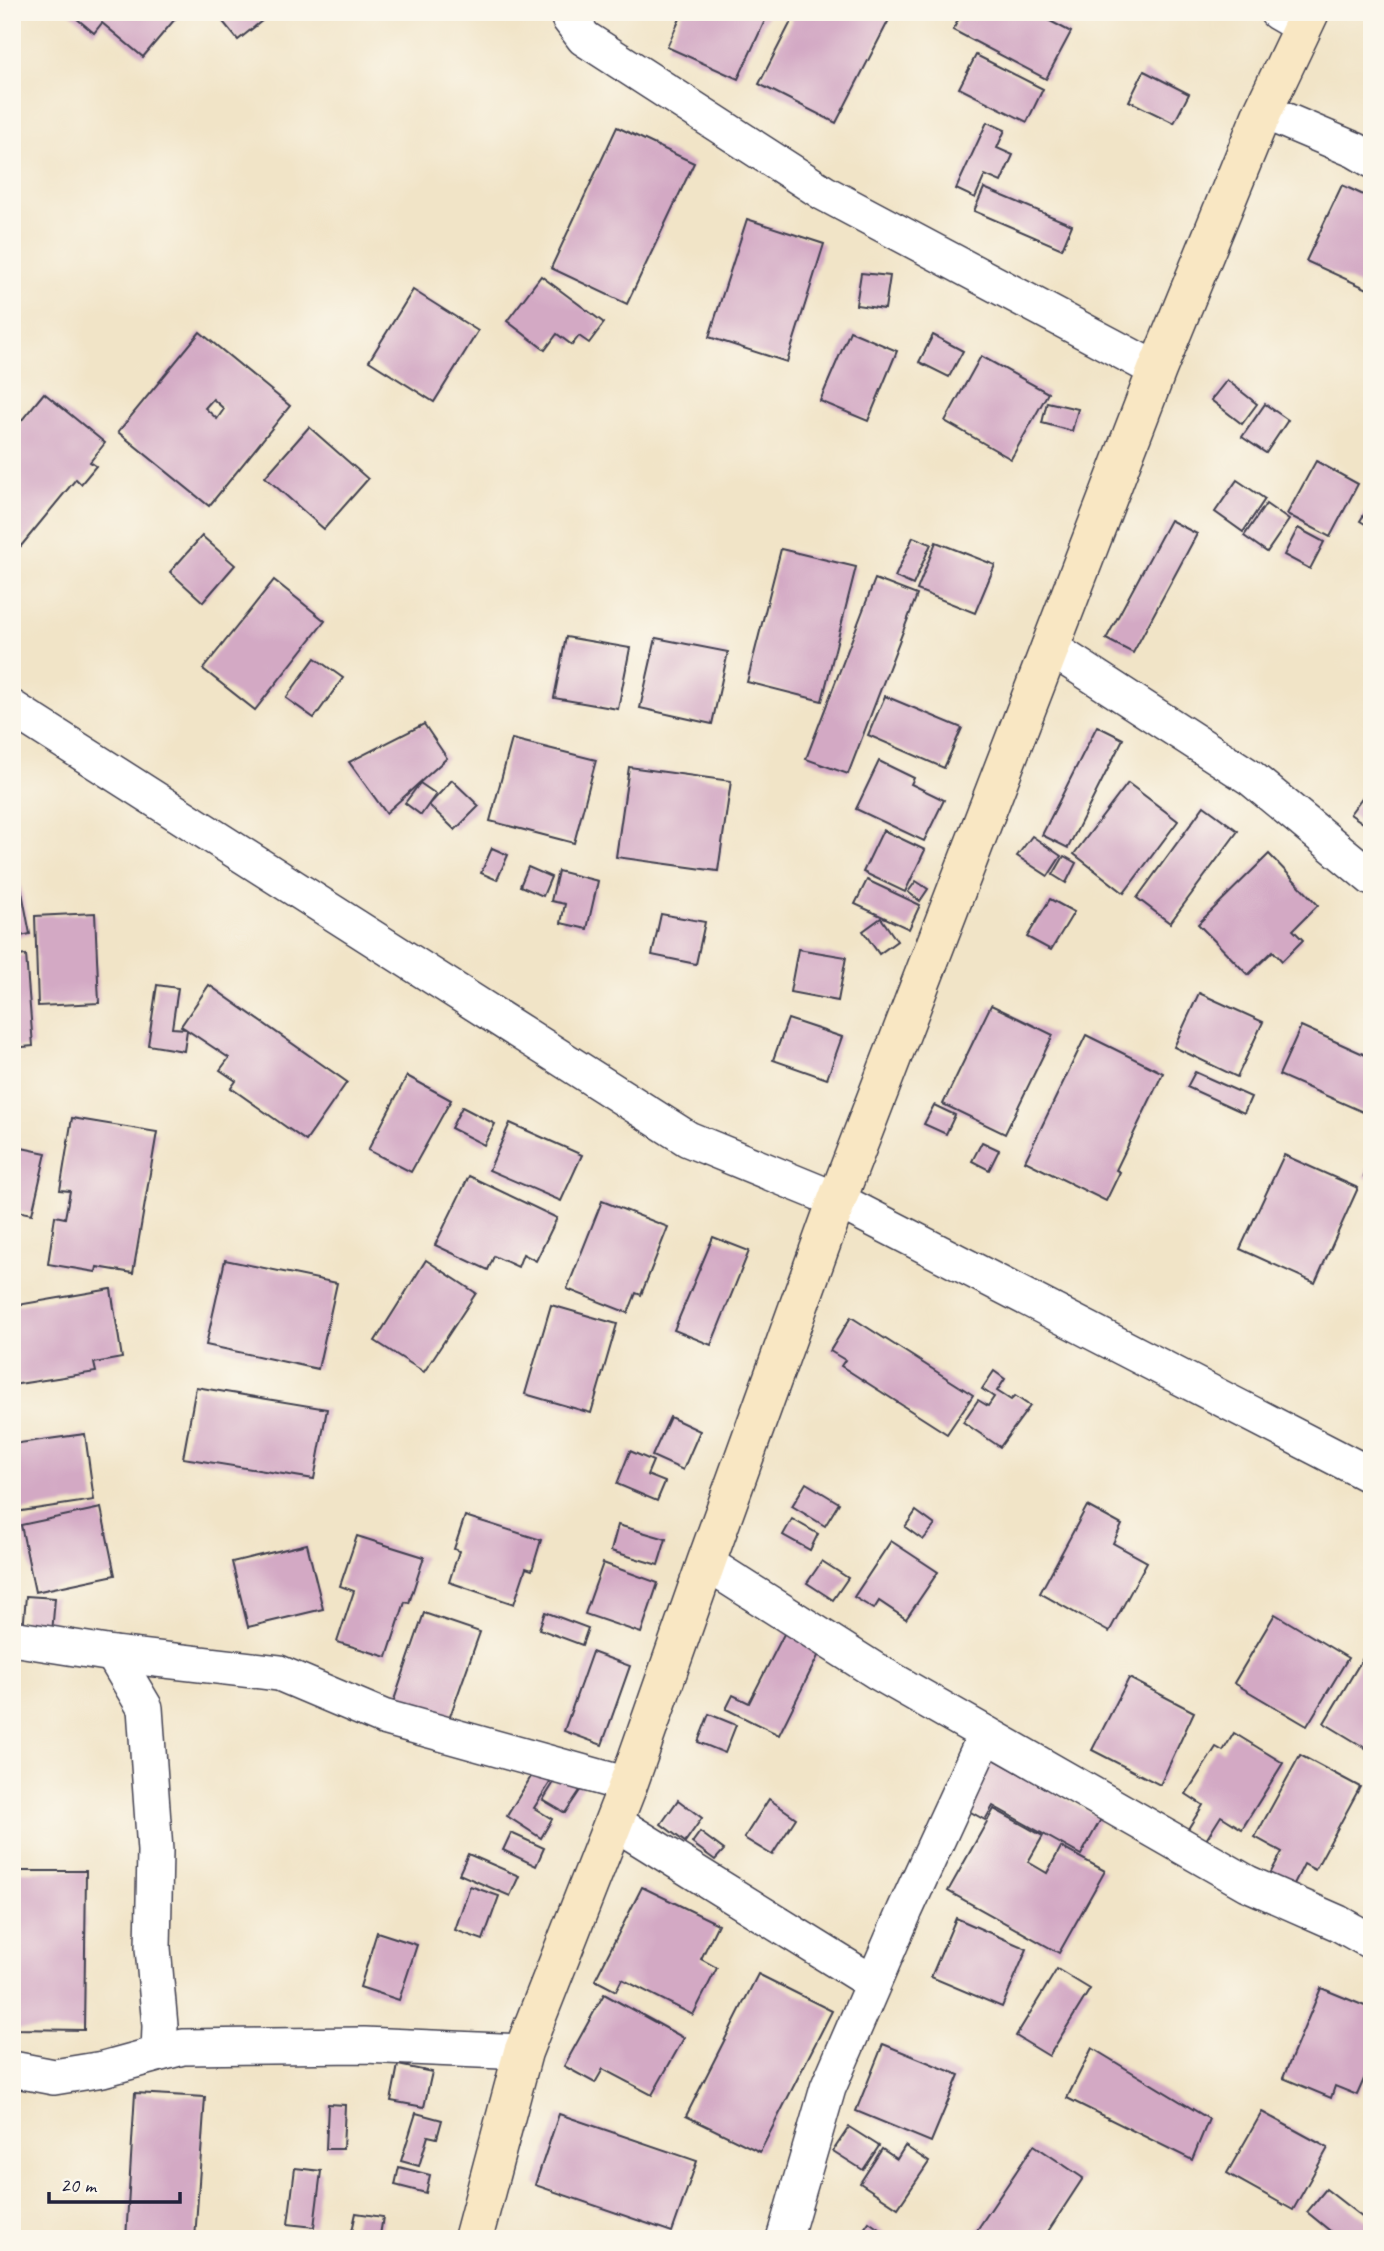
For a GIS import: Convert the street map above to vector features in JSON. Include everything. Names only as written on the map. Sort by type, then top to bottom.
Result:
[{"type":"street","points":[[567,12],[584,38],[824,193],[1157,370]]},
{"type":"street","points":[[473,2239],[523,2052],[628,1785],[837,1200],[1157,370],[1263,111],[1297,17]]},
{"type":"street","points":[[1263,111],[1355,150],[1372,160]]},
{"type":"street","points":[[1049,648],[1251,778],[1372,878]]},
{"type":"street","points":[[12,708],[688,1139],[837,1200],[1372,1476]]},
{"type":"street","points":[[706,1563],[876,1671],[1247,1884],[1338,1923],[1372,1942]]},
{"type":"street","points":[[12,1637],[113,1654],[279,1673],[383,1717],[628,1785]]},
{"type":"street","points":[[113,1654],[145,1708],[155,1852],[153,1948],[160,2026],[159,2053]]},
{"type":"street","points":[[784,2239],[828,2088],[986,1734]]},
{"type":"street","points":[[614,1822],[873,1983]]},
{"type":"street","points":[[12,2069],[54,2077],[103,2069],[183,2047],[350,2045],[523,2052]]},
{"type":"building","points":[[69,12],[181,12],[143,57],[102,23],[94,33]]},
{"type":"building","points":[[215,12],[273,12],[238,40]]},
{"type":"building","points":[[683,12],[769,12],[738,79],[667,47]]},
{"type":"building","points":[[796,12],[893,12],[836,123],[759,84]]},
{"type":"building","points":[[962,12],[1033,12],[1071,32],[1046,79],[953,30]]},
{"type":"building","points":[[976,55],[1043,89],[1027,122],[959,88]]},
{"type":"building","points":[[1144,71],[1189,94],[1174,123],[1129,101]]},
{"type":"building","points":[[987,122],[1005,130],[997,148],[1013,155],[1001,182],[985,175],[975,198],[956,189]]},
{"type":"building","points":[[617,127],[694,163],[627,304],[551,268]]},
{"type":"building","points":[[1342,185],[1372,199],[1372,291],[1306,261]]},
{"type":"building","points":[[984,188],[1072,225],[1062,249],[974,211]]},
{"type":"building","points":[[747,219],[824,244],[787,362],[709,337]]},
{"type":"building","points":[[861,273],[890,276],[885,309],[856,305]]},
{"type":"building","points":[[541,276],[604,323],[589,343],[579,336],[572,345],[557,334],[545,350],[507,321]]},
{"type":"building","points":[[413,290],[478,331],[434,402],[369,361]]},
{"type":"building","points":[[850,331],[897,351],[868,421],[820,401]]},
{"type":"building","points":[[200,332],[290,406],[209,506],[118,432]],"holes":[[[213,399],[224,409],[217,419],[205,408]]]},
{"type":"building","points":[[933,335],[963,351],[949,377],[919,362]]},
{"type":"building","points":[[981,356],[1048,393],[1011,459],[945,421]]},
{"type":"building","points":[[1227,380],[1257,404],[1242,424],[1211,400]]},
{"type":"building","points":[[44,393],[105,443],[90,462],[96,466],[81,484],[76,479],[21,546],[12,539],[12,432]]},
{"type":"building","points":[[1047,402],[1078,409],[1072,431],[1042,423]]},
{"type":"building","points":[[1265,404],[1288,420],[1266,453],[1242,437]]},
{"type":"building","points":[[309,427],[368,479],[324,529],[265,477]]},
{"type":"building","points":[[1316,461],[1358,484],[1330,537],[1287,514]]},
{"type":"building","points":[[1237,480],[1265,499],[1243,532],[1215,512]]},
{"type":"building","points":[[1372,502],[1372,528],[1360,521]]},
{"type":"building","points":[[1266,504],[1289,520],[1267,552],[1244,536]]},
{"type":"building","points":[[1170,520],[1197,534],[1133,653],[1106,639]]},
{"type":"building","points":[[1298,528],[1324,542],[1310,569],[1284,555]]},
{"type":"building","points":[[202,536],[235,565],[203,602],[170,572]]},
{"type":"building","points":[[913,537],[931,544],[913,585],[895,577]]},
{"type":"building","points":[[936,542],[995,565],[975,613],[917,590]]},
{"type":"building","points":[[781,549],[856,567],[822,701],[747,682]]},
{"type":"building","points":[[875,579],[917,595],[848,774],[806,759]]},
{"type":"building","points":[[274,580],[325,621],[255,710],[203,669]]},
{"type":"building","points":[[566,637],[630,648],[618,709],[554,698]]},
{"type":"building","points":[[656,638],[728,652],[712,724],[640,708]]},
{"type":"building","points":[[315,658],[343,678],[314,718],[286,698]]},
{"type":"building","points":[[885,696],[962,728],[944,768],[868,735]]},
{"type":"building","points":[[424,724],[447,758],[386,813],[349,762]]},
{"type":"building","points":[[1097,726],[1123,739],[1068,848],[1042,835]]},
{"type":"building","points":[[512,739],[596,760],[574,843],[490,821]]},
{"type":"building","points":[[879,761],[914,778],[911,784],[944,800],[924,841],[856,809]]},
{"type":"building","points":[[629,767],[731,781],[718,871],[616,857]]},
{"type":"building","points":[[452,780],[479,806],[455,830],[429,805]]},
{"type":"building","points":[[420,783],[436,794],[421,815],[405,803]]},
{"type":"building","points":[[1128,783],[1178,821],[1124,893],[1074,854]]},
{"type":"building","points":[[1372,784],[1372,829],[1350,814]]},
{"type":"building","points":[[1204,806],[1238,831],[1170,923],[1137,898]]},
{"type":"building","points":[[883,830],[925,850],[905,892],[863,872]]},
{"type":"building","points":[[1032,836],[1061,856],[1048,876],[1017,856]]},
{"type":"building","points":[[492,848],[508,855],[497,880],[481,873]]},
{"type":"building","points":[[1269,854],[1318,905],[1293,930],[1303,940],[1282,961],[1273,951],[1248,975],[1198,924]]},
{"type":"building","points":[[1064,856],[1076,863],[1066,883],[1053,875]]},
{"type":"building","points":[[528,867],[551,877],[543,896],[520,886]]},
{"type":"building","points":[[18,871],[30,934],[12,938],[12,872]]},
{"type":"building","points":[[558,871],[598,881],[587,929],[561,923],[565,904],[551,901]]},
{"type":"building","points":[[867,880],[920,905],[909,929],[855,904]]},
{"type":"building","points":[[916,881],[928,889],[920,901],[908,892]]},
{"type":"building","points":[[1050,899],[1074,912],[1051,950],[1027,937]]},
{"type":"building","points":[[95,913],[99,1003],[38,1006],[35,916]]},
{"type":"building","points":[[661,914],[705,922],[696,964],[652,955]]},
{"type":"building","points":[[881,918],[897,941],[879,954],[863,931]]},
{"type":"building","points":[[798,949],[846,957],[838,1001],[790,992]]},
{"type":"building","points":[[26,955],[33,1046],[12,1048],[12,957]]},
{"type":"building","points":[[157,985],[178,988],[172,1028],[186,1029],[181,1026],[209,985],[347,1082],[306,1141],[231,1088],[236,1081],[220,1070],[229,1058],[187,1030],[184,1051],[148,1045]]},
{"type":"building","points":[[1199,993],[1263,1022],[1237,1077],[1174,1047]]},
{"type":"building","points":[[991,1005],[1053,1035],[1005,1134],[943,1104]]},
{"type":"building","points":[[788,1019],[842,1037],[827,1079],[773,1060]]},
{"type":"building","points":[[1301,1026],[1372,1058],[1372,1116],[1279,1075]]},
{"type":"building","points":[[1086,1035],[1163,1073],[1116,1170],[1120,1172],[1106,1201],[1025,1161]]},
{"type":"building","points":[[1195,1072],[1251,1097],[1244,1113],[1187,1087]]},
{"type":"building","points":[[407,1076],[451,1100],[411,1172],[368,1150]]},
{"type":"building","points":[[934,1105],[955,1115],[946,1134],[924,1124]]},
{"type":"building","points":[[462,1107],[495,1124],[484,1145],[451,1128]]},
{"type":"building","points":[[72,1118],[157,1132],[133,1273],[97,1267],[96,1272],[48,1264],[55,1216],[65,1218],[70,1191],[60,1190]]},
{"type":"building","points":[[510,1123],[582,1155],[561,1201],[489,1170]]},
{"type":"building","points":[[982,1142],[999,1150],[989,1170],[972,1161]]},
{"type":"building","points":[[12,1146],[46,1153],[32,1214],[12,1210]]},
{"type":"building","points":[[1284,1155],[1358,1188],[1315,1283],[1240,1249]]},
{"type":"building","points":[[1372,1157],[1372,1180],[1364,1177]]},
{"type":"building","points":[[469,1176],[557,1218],[536,1261],[523,1254],[518,1267],[494,1256],[488,1270],[435,1245]]},
{"type":"building","points":[[602,1201],[668,1227],[641,1295],[636,1293],[628,1313],[567,1289]]},
{"type":"building","points":[[713,1237],[749,1251],[711,1345],[674,1330]]},
{"type":"building","points":[[225,1260],[337,1283],[318,1369],[206,1345]]},
{"type":"building","points":[[426,1260],[476,1293],[424,1372],[375,1341]]},
{"type":"building","points":[[111,1289],[122,1358],[94,1363],[96,1372],[12,1385],[12,1306]]},
{"type":"building","points":[[551,1305],[617,1324],[591,1413],[525,1394]]},
{"type":"building","points":[[851,1317],[973,1395],[947,1434],[841,1366],[845,1360],[830,1351]]},
{"type":"building","points":[[994,1371],[1005,1379],[997,1391],[1011,1400],[1015,1396],[1030,1406],[1000,1447],[963,1422],[978,1400],[988,1406],[994,1397],[982,1389]]},
{"type":"building","points":[[196,1387],[327,1409],[314,1479],[183,1458]]},
{"type":"building","points":[[670,1417],[700,1431],[683,1470],[652,1456]]},
{"type":"building","points":[[85,1434],[94,1500],[15,1512],[12,1493],[12,1444]]},
{"type":"building","points":[[630,1451],[653,1461],[647,1475],[665,1482],[657,1501],[617,1484]]},
{"type":"building","points":[[806,1483],[839,1503],[825,1526],[792,1506]]},
{"type":"building","points":[[1087,1506],[1122,1525],[1113,1543],[1147,1562],[1109,1632],[1040,1593]]},
{"type":"building","points":[[101,1508],[115,1575],[35,1592],[21,1525]]},
{"type":"building","points":[[916,1511],[935,1525],[923,1540],[905,1527]]},
{"type":"building","points":[[465,1516],[541,1540],[532,1570],[526,1568],[514,1604],[449,1582],[459,1551],[454,1549]]},
{"type":"building","points":[[792,1519],[818,1534],[810,1550],[783,1535]]},
{"type":"building","points":[[618,1525],[666,1539],[658,1565],[611,1551]]},
{"type":"building","points":[[357,1536],[424,1557],[409,1603],[405,1602],[387,1657],[337,1642],[354,1591],[340,1586]]},
{"type":"building","points":[[891,1541],[938,1572],[906,1619],[879,1601],[874,1609],[854,1597]]},
{"type":"building","points":[[307,1544],[323,1609],[248,1627],[232,1562]]},
{"type":"building","points":[[822,1561],[848,1578],[833,1600],[807,1583]]},
{"type":"building","points":[[603,1563],[658,1583],[641,1633],[585,1614]]},
{"type":"building","points":[[26,1596],[55,1598],[52,1633],[23,1631]]},
{"type":"building","points":[[545,1612],[588,1628],[582,1645],[539,1629]]},
{"type":"building","points":[[424,1613],[480,1632],[448,1722],[393,1703]]},
{"type":"building","points":[[1275,1614],[1348,1658],[1307,1726],[1234,1683]]},
{"type":"building","points":[[787,1628],[823,1646],[779,1735],[726,1709],[733,1695],[749,1703]]},
{"type":"building","points":[[1369,1648],[1372,1650],[1372,1752],[1324,1723]]},
{"type":"building","points":[[592,1652],[630,1666],[602,1745],[564,1731]]},
{"type":"building","points":[[1129,1678],[1194,1712],[1160,1785],[1092,1750]]},
{"type":"building","points":[[709,1714],[736,1725],[725,1753],[698,1742]]},
{"type":"building","points":[[1234,1733],[1283,1763],[1242,1829],[1221,1816],[1206,1840],[1188,1829],[1203,1805],[1186,1794],[1216,1747],[1223,1751]]},
{"type":"building","points":[[1300,1755],[1360,1787],[1315,1870],[1304,1864],[1293,1886],[1270,1874],[1282,1852],[1255,1837]]},
{"type":"building","points":[[988,1756],[1101,1819],[1081,1855],[993,1806],[985,1820],[960,1806]]},
{"type":"building","points":[[537,1767],[553,1778],[534,1808],[552,1819],[541,1838],[507,1816]]},
{"type":"building","points":[[561,1771],[583,1786],[565,1813],[543,1800]]},
{"type":"building","points":[[769,1799],[796,1818],[772,1855],[744,1838]]},
{"type":"building","points":[[678,1800],[702,1818],[685,1842],[661,1824]]},
{"type":"building","points":[[994,1809],[1043,1836],[1028,1862],[1047,1873],[1061,1847],[1105,1871],[1059,1953],[948,1891]]},
{"type":"building","points":[[700,1832],[724,1850],[715,1860],[692,1843]]},
{"type":"building","points":[[511,1833],[544,1848],[536,1866],[503,1850]]},
{"type":"building","points":[[468,1854],[519,1876],[510,1896],[459,1874]]},
{"type":"building","points":[[14,1871],[86,1871],[84,2030],[12,2029]]},
{"type":"building","points":[[470,1886],[499,1896],[483,1940],[455,1930]]},
{"type":"building","points":[[642,1887],[718,1924],[701,1959],[717,1968],[693,2015],[622,1979],[616,1991],[595,1980]]},
{"type":"building","points":[[956,1918],[1027,1949],[1002,2007],[931,1977]]},
{"type":"building","points":[[377,1932],[417,1945],[399,2000],[360,1987]]},
{"type":"building","points":[[1057,1969],[1090,1989],[1049,2056],[1016,2036]]},
{"type":"building","points":[[758,1974],[832,2011],[760,2152],[686,2116]]},
{"type":"building","points":[[1321,1988],[1372,2009],[1372,2061],[1357,2095],[1335,2086],[1331,2098],[1283,2078]]},
{"type":"building","points":[[604,1994],[684,2038],[652,2095],[603,2069],[595,2083],[564,2066]]},
{"type":"building","points":[[883,2044],[959,2075],[931,2142],[856,2111]]},
{"type":"building","points":[[1092,2048],[1209,2119],[1192,2160],[1067,2098]]},
{"type":"building","points":[[398,2065],[432,2072],[424,2107],[391,2101]]},
{"type":"building","points":[[135,2093],[205,2097],[195,2239],[126,2239]]},
{"type":"building","points":[[328,2104],[345,2105],[343,2149],[326,2149]]},
{"type":"building","points":[[1262,2112],[1328,2148],[1293,2210],[1227,2173]]},
{"type":"building","points":[[416,2113],[442,2120],[437,2138],[428,2136],[419,2166],[401,2161]]},
{"type":"building","points":[[559,2114],[697,2161],[672,2232],[535,2185]]},
{"type":"building","points":[[849,2127],[879,2146],[863,2170],[833,2151]]},
{"type":"building","points":[[1034,2145],[1083,2178],[1043,2239],[971,2239]]},
{"type":"building","points":[[905,2146],[929,2162],[898,2208],[860,2183],[882,2149],[897,2159]]},
{"type":"building","points":[[399,2167],[430,2175],[426,2193],[395,2185]]},
{"type":"building","points":[[295,2168],[321,2171],[314,2227],[288,2224]]},
{"type":"building","points":[[1326,2189],[1372,2225],[1372,2239],[1340,2239],[1307,2212]]},
{"type":"building","points":[[356,2213],[383,2217],[380,2235],[352,2231]]},
{"type":"building","points":[[869,2222],[893,2239],[857,2239]]}]
